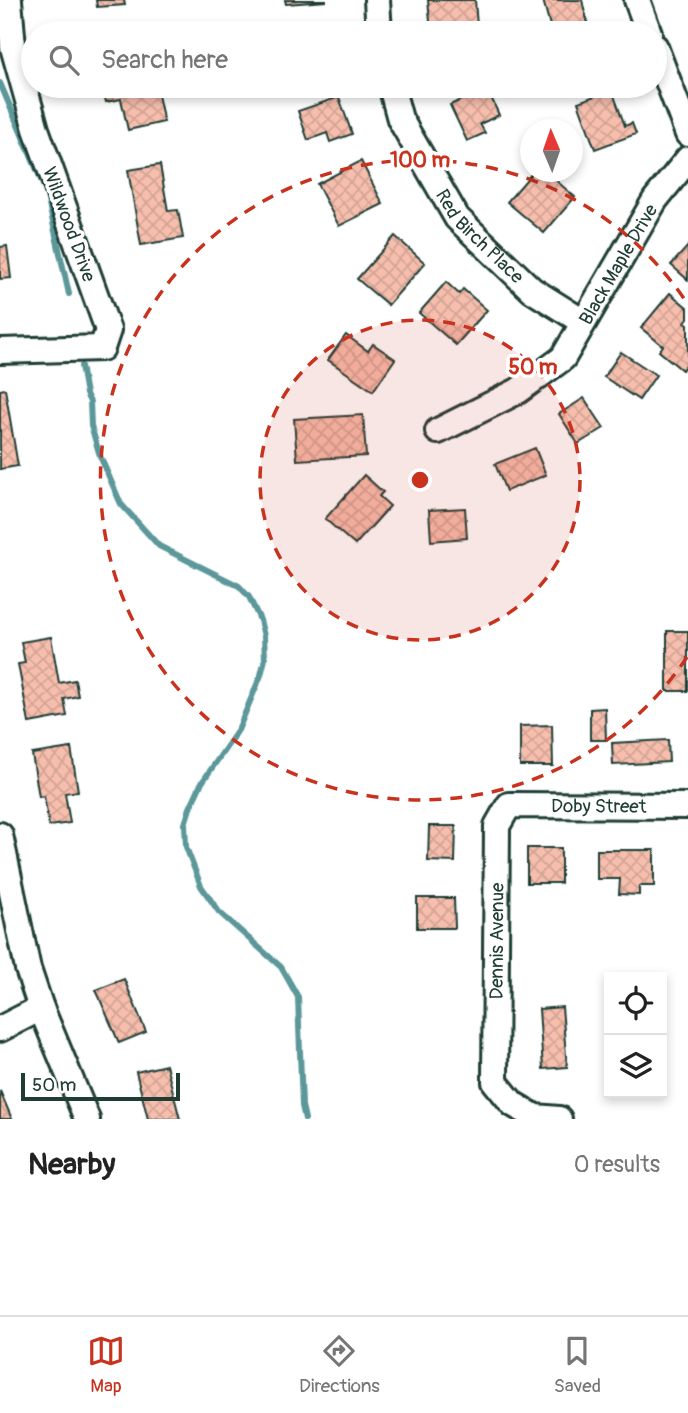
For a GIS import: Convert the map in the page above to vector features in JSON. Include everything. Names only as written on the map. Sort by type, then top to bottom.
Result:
[{"type":"street","name":"Wildwood Drive","points":[[9,0],[13,47],[21,76]]},
{"type":"street","points":[[377,0],[378,21]]},
{"type":"street","points":[[637,0],[645,21]]},
{"type":"street","points":[[667,79],[688,134]]},
{"type":"street","name":"Wildwood Drive","points":[[0,351],[102,348],[108,330],[27,98]]},
{"type":"street","name":"Red Birch Place","points":[[394,98],[400,119],[457,218],[532,290],[583,323]]},
{"type":"street","name":"Black Maple Drive","points":[[438,431],[518,391],[563,358],[655,200],[688,159]]},
{"type":"street","name":"Doby Street","points":[[509,805],[688,806]]},
{"type":"street","name":"Dennis Avenue","points":[[509,805],[498,826],[495,1082],[513,1104],[535,1117],[559,1119]]},
{"type":"street","points":[[0,835],[28,969],[41,1008],[87,1119]]},
{"type":"street","points":[[0,1029],[41,1008]]},
{"type":"building","points":[[96,0],[124,0],[125,5],[97,7]]},
{"type":"building","points":[[285,0],[326,0],[326,1],[286,4]]},
{"type":"building","points":[[428,0],[475,0],[477,21],[430,21]]},
{"type":"building","points":[[543,0],[582,0],[587,21],[549,21]]},
{"type":"building","points":[[105,98],[159,98],[164,122],[128,130],[121,99],[106,102]]},
{"type":"building","points":[[339,98],[352,134],[330,142],[327,133],[308,140],[298,111]]},
{"type":"building","points":[[465,98],[491,98],[499,115],[480,124],[485,133],[467,141],[450,105]]},
{"type":"building","points":[[589,98],[615,98],[625,126],[632,123],[636,134],[595,149],[578,102]]},
{"type":"building","points":[[361,161],[383,204],[339,226],[317,184]]},
{"type":"building","points":[[160,165],[168,211],[178,210],[183,238],[141,245],[128,170]]},
{"type":"building","points":[[524,182],[558,182],[575,197],[544,233],[507,202]]},
{"type":"building","points":[[395,236],[425,263],[388,305],[357,279]]},
{"type":"building","points":[[7,246],[11,278],[0,279],[0,247]]},
{"type":"building","points":[[688,246],[688,280],[671,265]]},
{"type":"building","points":[[446,282],[459,294],[463,289],[487,310],[456,345],[419,313]]},
{"type":"building","points":[[670,293],[688,308],[685,322],[688,324],[688,363],[682,370],[659,351],[663,346],[641,328]]},
{"type":"building","points":[[346,335],[368,351],[373,344],[395,359],[373,391],[328,360]]},
{"type":"building","points":[[621,352],[656,375],[639,400],[604,377]]},
{"type":"building","points":[[5,389],[18,466],[0,469],[0,390]]},
{"type":"building","points":[[584,398],[604,428],[578,444],[559,414]]},
{"type":"building","points":[[363,415],[366,456],[297,460],[294,419]]},
{"type":"building","points":[[535,448],[546,475],[506,491],[495,464]]},
{"type":"building","points":[[364,475],[383,492],[379,496],[390,506],[355,545],[325,519]]},
{"type":"building","points":[[465,508],[467,538],[431,541],[429,510]]},
{"type":"building","points":[[667,631],[688,631],[688,691],[667,691]]},
{"type":"building","points":[[51,637],[59,683],[75,680],[78,696],[64,699],[67,716],[29,723],[18,664],[25,663],[21,642]]},
{"type":"building","points":[[605,708],[606,740],[590,740],[590,709]]},
{"type":"building","points":[[552,725],[553,766],[520,766],[520,726]]},
{"type":"building","points":[[668,740],[669,762],[613,765],[612,743]]},
{"type":"building","points":[[71,748],[78,791],[65,793],[70,823],[49,826],[44,796],[39,797],[32,754]]},
{"type":"building","points":[[429,826],[456,826],[455,862],[428,861]]},
{"type":"building","points":[[527,848],[561,848],[561,883],[527,883]]},
{"type":"building","points":[[597,850],[654,850],[654,886],[639,886],[639,895],[619,894],[620,879],[597,879]]},
{"type":"building","points":[[417,898],[454,898],[455,928],[417,928]]},
{"type":"building","points":[[124,979],[146,1032],[119,1043],[96,990]]},
{"type":"building","points":[[562,1007],[567,1067],[543,1069],[539,1009]]},
{"type":"building","points":[[166,1065],[180,1119],[148,1119],[136,1072]]},
{"type":"building","points":[[0,1091],[12,1119],[0,1119]]},
{"type":"waterway","points":[[0,83],[46,191],[69,294]]},
{"type":"waterway","points":[[81,366],[90,402],[91,426],[100,456],[121,504],[159,546],[239,586],[249,597],[260,620],[265,659],[261,675],[238,730],[201,784],[190,808],[185,824],[186,847],[201,886],[219,912],[281,967],[298,997],[302,1106],[305,1119]]}]
